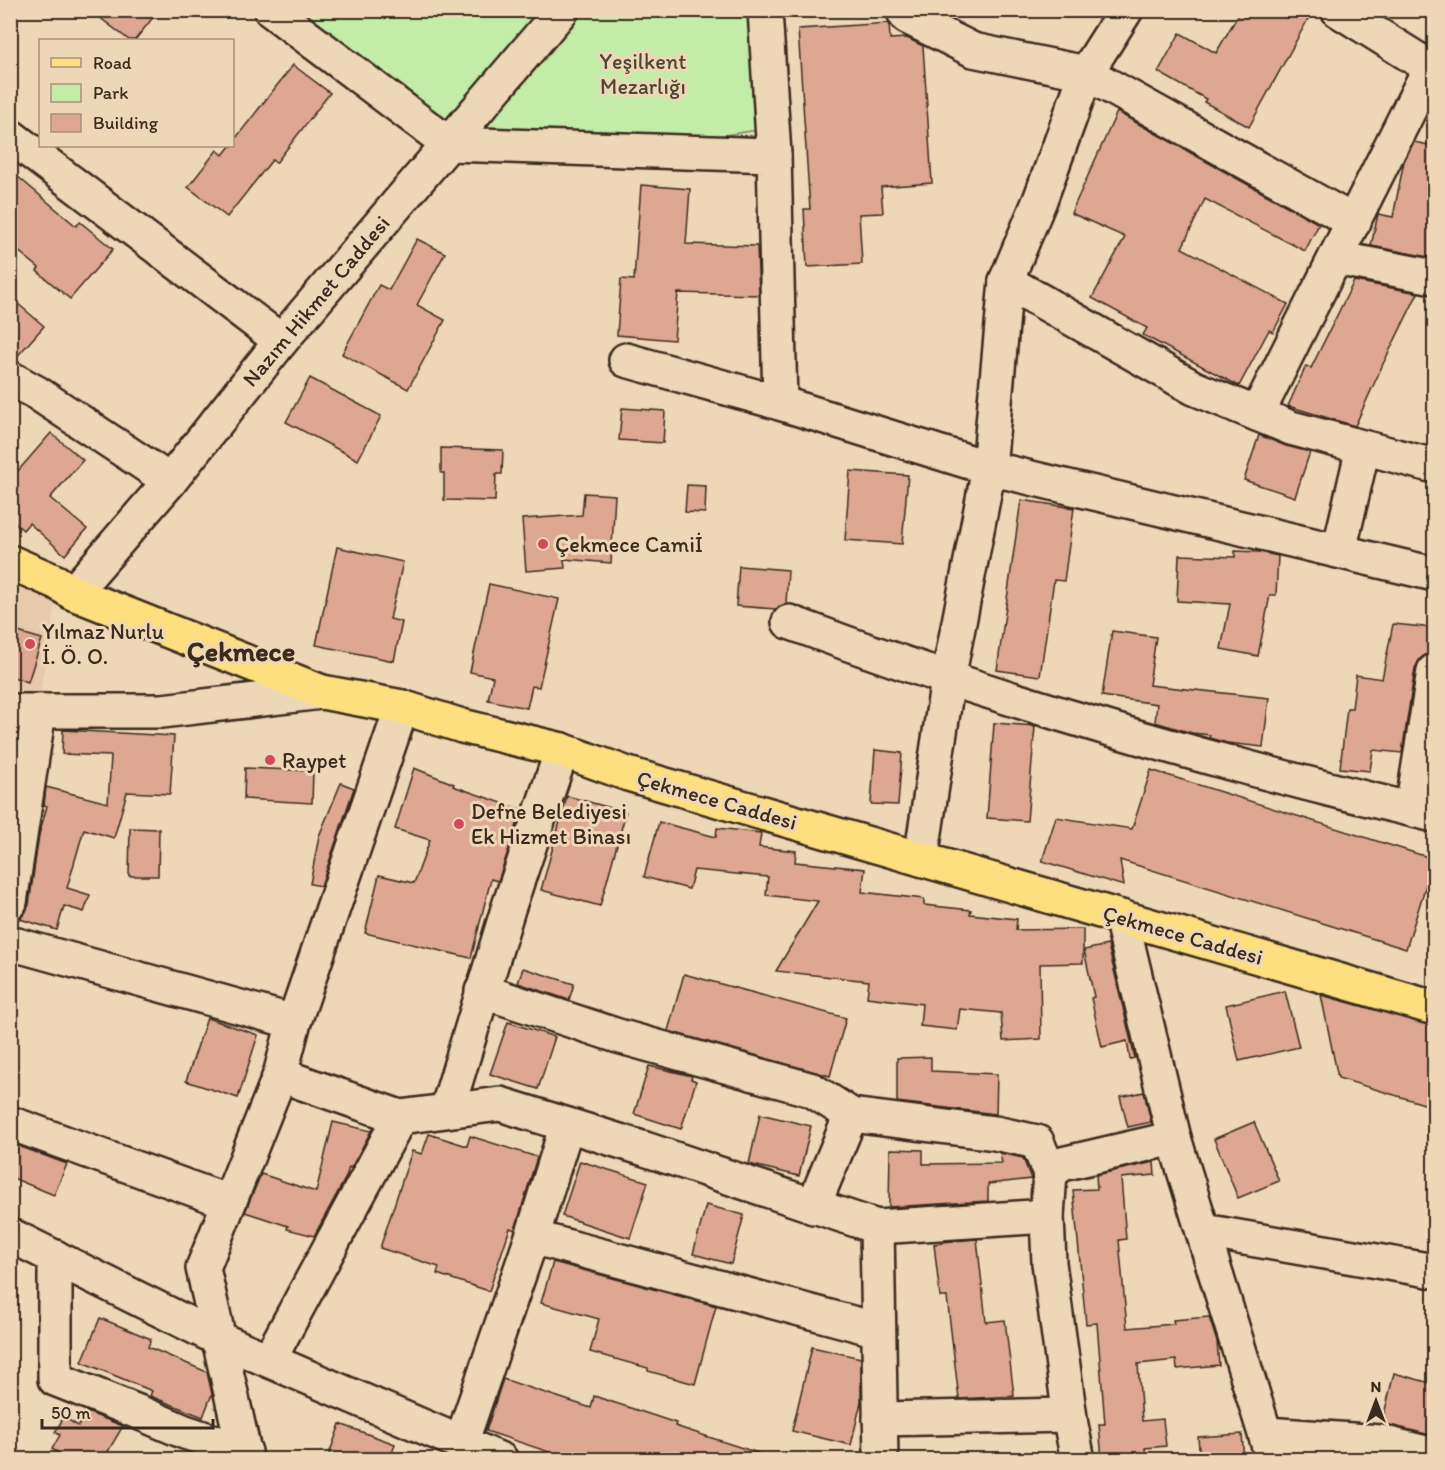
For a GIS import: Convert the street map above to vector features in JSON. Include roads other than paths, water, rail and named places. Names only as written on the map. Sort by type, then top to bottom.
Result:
[{"type":"main road","name":"Çekmece Caddesi","points":[[10,561],[56,582],[73,593],[322,692],[402,707],[462,726],[562,750],[628,774],[1434,1008]]},
{"type":"street","points":[[271,10],[449,144],[774,155]]},
{"type":"street","name":"Nazım Hikmet Caddesi","points":[[73,593],[170,481],[281,341],[562,10]]},
{"type":"street","points":[[765,10],[774,155],[780,403]]},
{"type":"street","points":[[903,10],[907,17],[973,50],[1086,73],[1354,222]]},
{"type":"street","points":[[921,859],[948,679],[989,468],[1006,281],[1040,200],[1086,73],[1126,10]]},
{"type":"street","points":[[1257,414],[1433,64],[1338,10]]},
{"type":"street","points":[[10,136],[281,341]]},
{"type":"street","points":[[1336,258],[1434,277]]},
{"type":"street","points":[[1006,281],[1194,388],[1291,428],[1434,466]]},
{"type":"street","points":[[626,360],[780,403],[989,468],[1434,574]]},
{"type":"street","points":[[10,378],[37,393],[170,481]]},
{"type":"street","points":[[1339,551],[1364,448]]},
{"type":"street","points":[[789,622],[948,679],[1154,743],[1423,812],[1434,671]]},
{"type":"street","points":[[10,903],[25,711],[162,711],[322,692]]},
{"type":"street","points":[[246,1456],[203,1268],[280,1076],[294,1023],[402,707]]},
{"type":"street","points":[[447,1110],[482,991],[562,750]]},
{"type":"street","points":[[1121,917],[1174,1138],[1270,1447],[1381,1442],[1434,1455]]},
{"type":"street","points":[[10,943],[294,1023]]},
{"type":"street","points":[[482,991],[618,1036],[812,1090],[851,1115],[995,1132],[1037,1142],[1050,1173],[1047,1216],[1049,1263],[1069,1415],[1078,1460]]},
{"type":"street","points":[[280,1076],[400,1117],[500,1104],[645,1149],[877,1227],[1047,1216]]},
{"type":"street","points":[[813,1207],[851,1115]]},
{"type":"street","points":[[268,1360],[400,1117]]},
{"type":"street","points":[[10,1124],[229,1202]]},
{"type":"street","points":[[461,1443],[532,1237],[567,1125]]},
{"type":"street","points":[[1050,1173],[1062,1164],[1174,1138]]},
{"type":"street","points":[[877,1227],[881,1460]]},
{"type":"street","points":[[1204,1231],[1434,1270]]},
{"type":"street","points":[[10,1235],[219,1339],[501,1460]]},
{"type":"street","points":[[532,1237],[878,1330]]},
{"type":"street","points":[[55,1257],[55,1379],[246,1456]]},
{"type":"street","points":[[880,1419],[1069,1415]]},
{"type":"place","name":"Çekmece Camiİ","points":[[543,544]]},
{"type":"place","name":"Yılmaz Nurlu İ. Ö. O.","points":[[30,644]]},
{"type":"place","name":"Raypet","points":[[270,760]]},
{"type":"place","name":"Defne Belediyesi Ek Hizmet Binası","points":[[459,824]]},
{"type":"district","name":"Çekmece","points":[[241,651]]},
{"type":"park label","name":"Yeşilkent Mezarlığı","points":[[643,74]]}]
